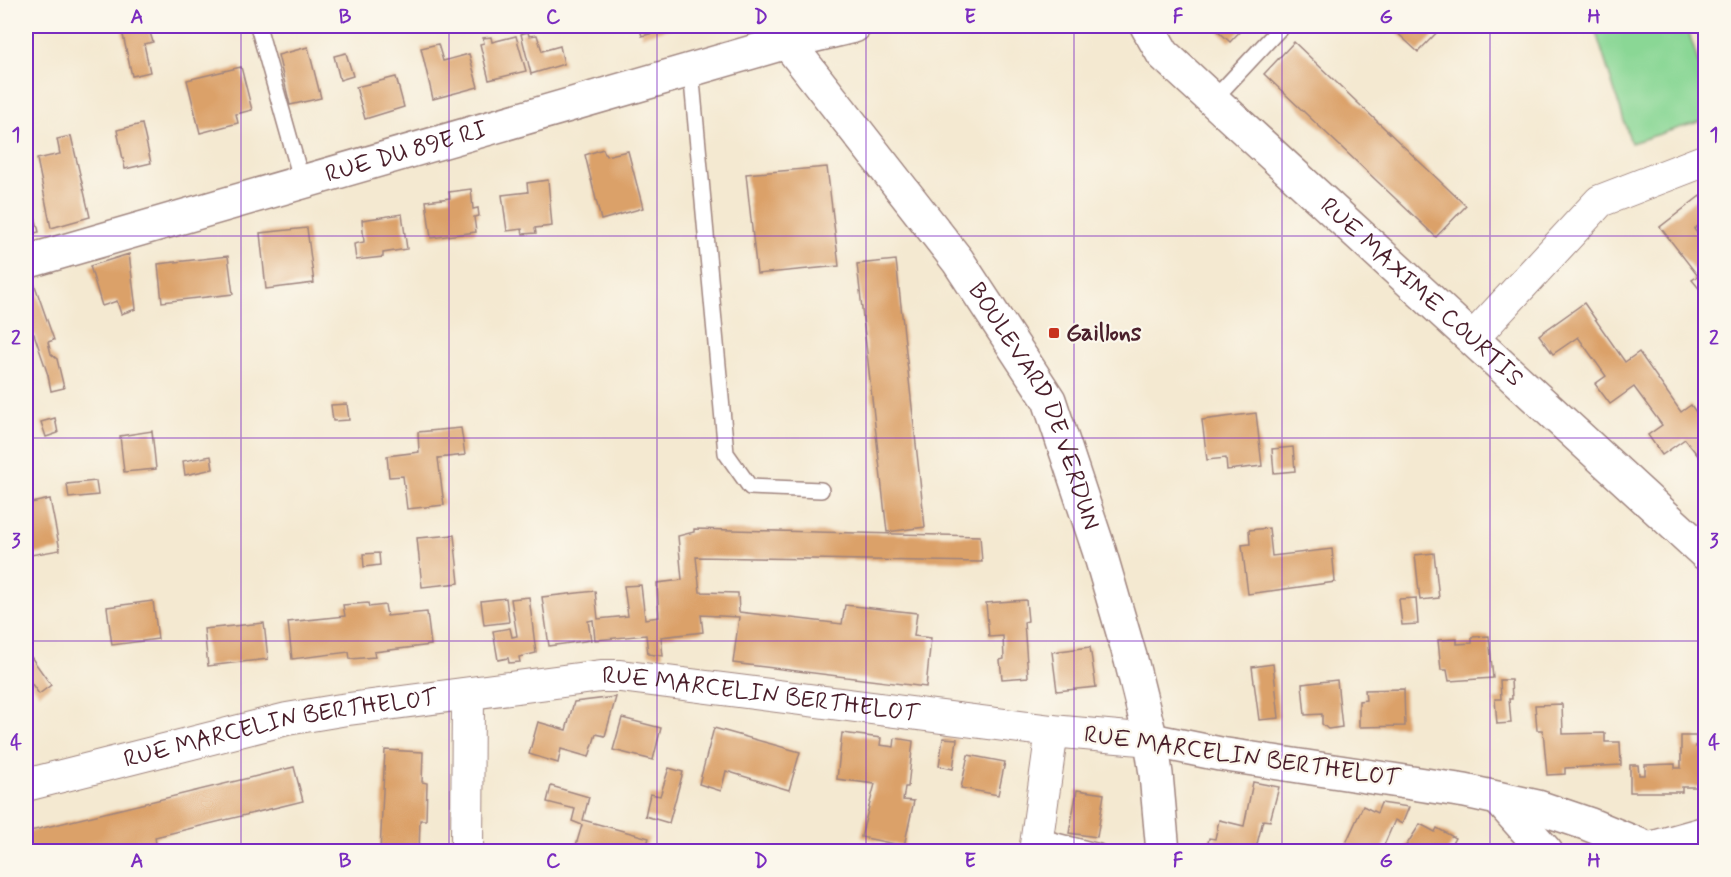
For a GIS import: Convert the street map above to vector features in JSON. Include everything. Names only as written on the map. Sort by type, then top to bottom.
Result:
[{"type":"street","name":"RUE DU 89E RI","points":[[26,262],[691,69],[779,34],[854,26]]},
{"type":"street","name":"RUE MAXIME COURTIS","points":[[1147,26],[1163,54],[1706,554]]},
{"type":"street","name":"BOULEVARD DE VERDUN","points":[[779,34],[958,261],[1048,400],[1099,550],[1131,660],[1151,740],[1163,852]]},
{"type":"street","points":[[1472,339],[1600,201],[1706,160]]},
{"type":"street","name":"RUE MARCELIN BERTHELOT","points":[[26,785],[278,721],[341,710],[601,676],[620,676],[1052,731],[1151,740],[1221,754],[1466,791],[1538,807],[1588,824],[1649,850]]},
{"type":"street","points":[[467,852],[468,694]]},
{"type":"street","points":[[1036,844],[1052,731]]},
{"type":"street","points":[[1499,799],[1546,852]]},
{"type":"street","points":[[1649,850],[1706,833]]},
{"type":"lane","points":[[258,26],[302,182]]},
{"type":"lane","points":[[1213,100],[1282,26]]},
{"type":"lane","points":[[691,69],[726,453],[750,487],[821,490]]},
{"type":"lane","points":[[1036,844],[1100,852]]},
{"type":"green space","points":[[1594,26],[1687,26],[1705,85],[1705,120],[1631,143]]},
{"type":"building","points":[[121,26],[148,26],[153,42],[144,44],[150,72],[132,76]]},
{"type":"building","points":[[639,26],[678,26],[642,36]]},
{"type":"building","points":[[1213,26],[1245,26],[1230,42]]},
{"type":"building","points":[[1390,26],[1443,26],[1418,52]]},
{"type":"building","points":[[528,32],[529,36],[537,35],[542,51],[560,46],[564,64],[531,74],[521,34]]},
{"type":"building","points":[[516,36],[526,71],[489,80],[480,44],[484,43],[483,38],[491,37],[492,42]]},
{"type":"building","points":[[1294,42],[1466,206],[1436,237],[1264,74]]},
{"type":"building","points":[[438,44],[443,61],[469,54],[478,87],[433,99],[421,48]]},
{"type":"building","points":[[308,47],[321,98],[290,105],[278,55]]},
{"type":"building","points":[[346,53],[353,76],[340,80],[334,56]]},
{"type":"building","points":[[241,67],[252,110],[236,114],[238,123],[200,133],[187,80]]},
{"type":"building","points":[[396,77],[404,107],[365,119],[356,87]]},
{"type":"building","points":[[26,99],[33,130],[26,132]]},
{"type":"building","points":[[142,124],[151,163],[125,169],[117,130]]},
{"type":"building","points":[[71,136],[90,217],[51,228],[37,159],[60,154],[57,139]]},
{"type":"building","points":[[603,149],[606,156],[628,151],[643,208],[601,220],[585,155]]},
{"type":"building","points":[[827,167],[839,266],[757,274],[746,174]]},
{"type":"building","points":[[548,180],[552,226],[535,228],[536,233],[523,234],[522,229],[507,231],[502,195],[528,192],[527,183]]},
{"type":"building","points":[[26,188],[28,188],[39,232],[26,235]]},
{"type":"building","points":[[471,189],[473,209],[478,208],[479,216],[474,217],[476,232],[431,238],[426,201],[450,198],[449,192]]},
{"type":"building","points":[[1700,196],[1706,204],[1706,220],[1694,229],[1706,245],[1706,297],[1692,280],[1698,276],[1660,227]]},
{"type":"building","points":[[402,214],[407,249],[383,253],[383,257],[356,260],[354,244],[364,242],[362,220]]},
{"type":"building","points":[[307,228],[314,283],[266,289],[260,233]]},
{"type":"building","points":[[129,254],[136,309],[121,314],[117,301],[102,306],[90,266]]},
{"type":"building","points":[[228,256],[233,294],[162,302],[158,264]]},
{"type":"building","points":[[896,260],[925,527],[887,532],[857,264]]},
{"type":"building","points":[[34,283],[54,340],[48,342],[51,354],[57,359],[64,388],[51,391],[34,334],[26,337],[26,286]]},
{"type":"building","points":[[1584,303],[1625,362],[1639,352],[1681,412],[1691,405],[1706,426],[1706,466],[1685,439],[1662,455],[1648,435],[1662,425],[1634,387],[1610,404],[1595,384],[1606,376],[1578,337],[1553,354],[1539,335]]},
{"type":"building","points":[[347,404],[349,420],[333,421],[331,405]]},
{"type":"building","points":[[1256,413],[1262,466],[1227,470],[1226,458],[1207,460],[1202,420]]},
{"type":"building","points":[[55,418],[58,433],[46,437],[41,422]]},
{"type":"building","points":[[461,428],[465,455],[438,458],[444,505],[407,509],[403,476],[389,477],[387,456],[419,452],[418,432]]},
{"type":"building","points":[[152,431],[156,469],[124,472],[120,436]]},
{"type":"building","points":[[1293,447],[1295,471],[1274,473],[1272,449]]},
{"type":"building","points":[[211,456],[213,469],[185,475],[183,461]]},
{"type":"building","points":[[96,481],[98,495],[69,498],[67,484]]},
{"type":"building","points":[[50,499],[60,550],[31,555],[29,543],[26,544],[26,504]]},
{"type":"building","points":[[1269,528],[1272,556],[1332,549],[1335,582],[1248,594],[1242,545],[1250,544],[1249,530]]},
{"type":"building","points":[[694,529],[980,536],[982,562],[696,557],[700,592],[738,593],[739,612],[842,624],[845,605],[917,613],[914,636],[931,638],[926,687],[733,663],[739,617],[701,615],[703,632],[661,637],[663,656],[648,654],[646,635],[595,640],[593,620],[588,621],[591,640],[549,646],[542,597],[595,591],[598,619],[628,616],[624,586],[641,585],[645,619],[659,617],[657,583],[682,580],[678,536],[694,532]]},
{"type":"building","points":[[454,535],[459,583],[422,587],[417,538]]},
{"type":"building","points":[[379,553],[380,565],[364,567],[363,554]]},
{"type":"building","points":[[1434,553],[1439,598],[1420,600],[1415,555]]},
{"type":"building","points":[[529,597],[536,653],[519,657],[520,662],[509,663],[508,658],[498,660],[493,631],[510,628],[512,637],[517,636],[511,599]]},
{"type":"building","points":[[506,598],[509,622],[484,625],[481,601]]},
{"type":"building","points":[[1416,598],[1418,624],[1402,625],[1399,599]]},
{"type":"building","points":[[1026,600],[1028,621],[1024,622],[1028,677],[1002,679],[1000,660],[1004,659],[1003,636],[989,637],[986,603]]},
{"type":"building","points":[[153,601],[158,639],[112,645],[107,607]]},
{"type":"building","points":[[368,603],[369,607],[385,605],[387,616],[427,612],[431,645],[374,652],[375,657],[350,659],[349,652],[292,659],[288,622],[345,616],[343,605]]},
{"type":"building","points":[[264,623],[268,659],[208,666],[204,629]]},
{"type":"building","points":[[1489,636],[1493,678],[1449,681],[1447,670],[1441,670],[1438,640],[1457,639],[1457,644],[1472,643],[1472,637]]},
{"type":"building","points":[[1090,647],[1096,687],[1057,691],[1052,652]]},
{"type":"building","points":[[31,657],[51,685],[39,694],[26,676],[26,661]]},
{"type":"building","points":[[1273,664],[1279,718],[1259,720],[1252,667]]},
{"type":"building","points":[[1337,680],[1342,727],[1328,729],[1322,724],[1322,714],[1305,715],[1302,684]]},
{"type":"building","points":[[1500,680],[1511,680],[1512,699],[1509,699],[1511,723],[1497,724],[1495,699],[1501,699]]},
{"type":"building","points":[[1404,689],[1405,726],[1359,727],[1359,701],[1366,700],[1365,690]]},
{"type":"building","points":[[616,697],[605,736],[596,734],[589,757],[561,749],[558,763],[529,754],[538,722],[566,730],[574,702]]},
{"type":"building","points":[[1562,704],[1563,734],[1605,733],[1605,742],[1620,742],[1621,765],[1565,768],[1565,774],[1547,775],[1543,730],[1537,730],[1535,705]]},
{"type":"building","points":[[622,718],[661,728],[653,760],[613,750]]},
{"type":"building","points":[[714,728],[800,752],[789,790],[726,771],[721,791],[699,784]]},
{"type":"building","points":[[842,733],[881,738],[880,745],[894,747],[895,738],[913,741],[908,787],[905,787],[903,800],[914,801],[904,846],[861,837],[875,784],[837,779]]},
{"type":"building","points":[[1681,736],[1696,736],[1696,747],[1706,747],[1706,787],[1682,787],[1682,792],[1630,792],[1630,765],[1638,765],[1639,775],[1645,775],[1645,765],[1675,764],[1675,768],[1681,768]]},
{"type":"building","points":[[943,738],[957,739],[953,769],[939,766]]},
{"type":"building","points":[[385,750],[423,752],[422,782],[427,783],[426,820],[420,820],[419,852],[380,852]]},
{"type":"building","points":[[968,755],[1005,762],[998,795],[961,788]]},
{"type":"building","points":[[294,767],[303,801],[155,837],[156,844],[124,852],[26,852],[26,832]]},
{"type":"building","points":[[669,768],[683,772],[669,823],[645,816],[650,794],[660,796]]},
{"type":"building","points":[[1253,782],[1279,787],[1270,821],[1263,820],[1255,852],[1206,852],[1209,838],[1215,839],[1219,820],[1244,826]]},
{"type":"building","points":[[551,786],[589,797],[583,820],[649,838],[645,852],[574,852],[582,825],[572,821],[575,809],[547,802]]},
{"type":"building","points":[[1077,790],[1104,794],[1097,837],[1069,833]]},
{"type":"building","points":[[1381,803],[1409,807],[1402,824],[1395,820],[1381,852],[1365,852],[1346,843],[1363,806],[1377,813]]},
{"type":"building","points":[[1420,824],[1435,832],[1437,828],[1455,838],[1447,852],[1402,852]]},
{"type":"place","name":"Gaillons","points":[[1054,333]]}]
